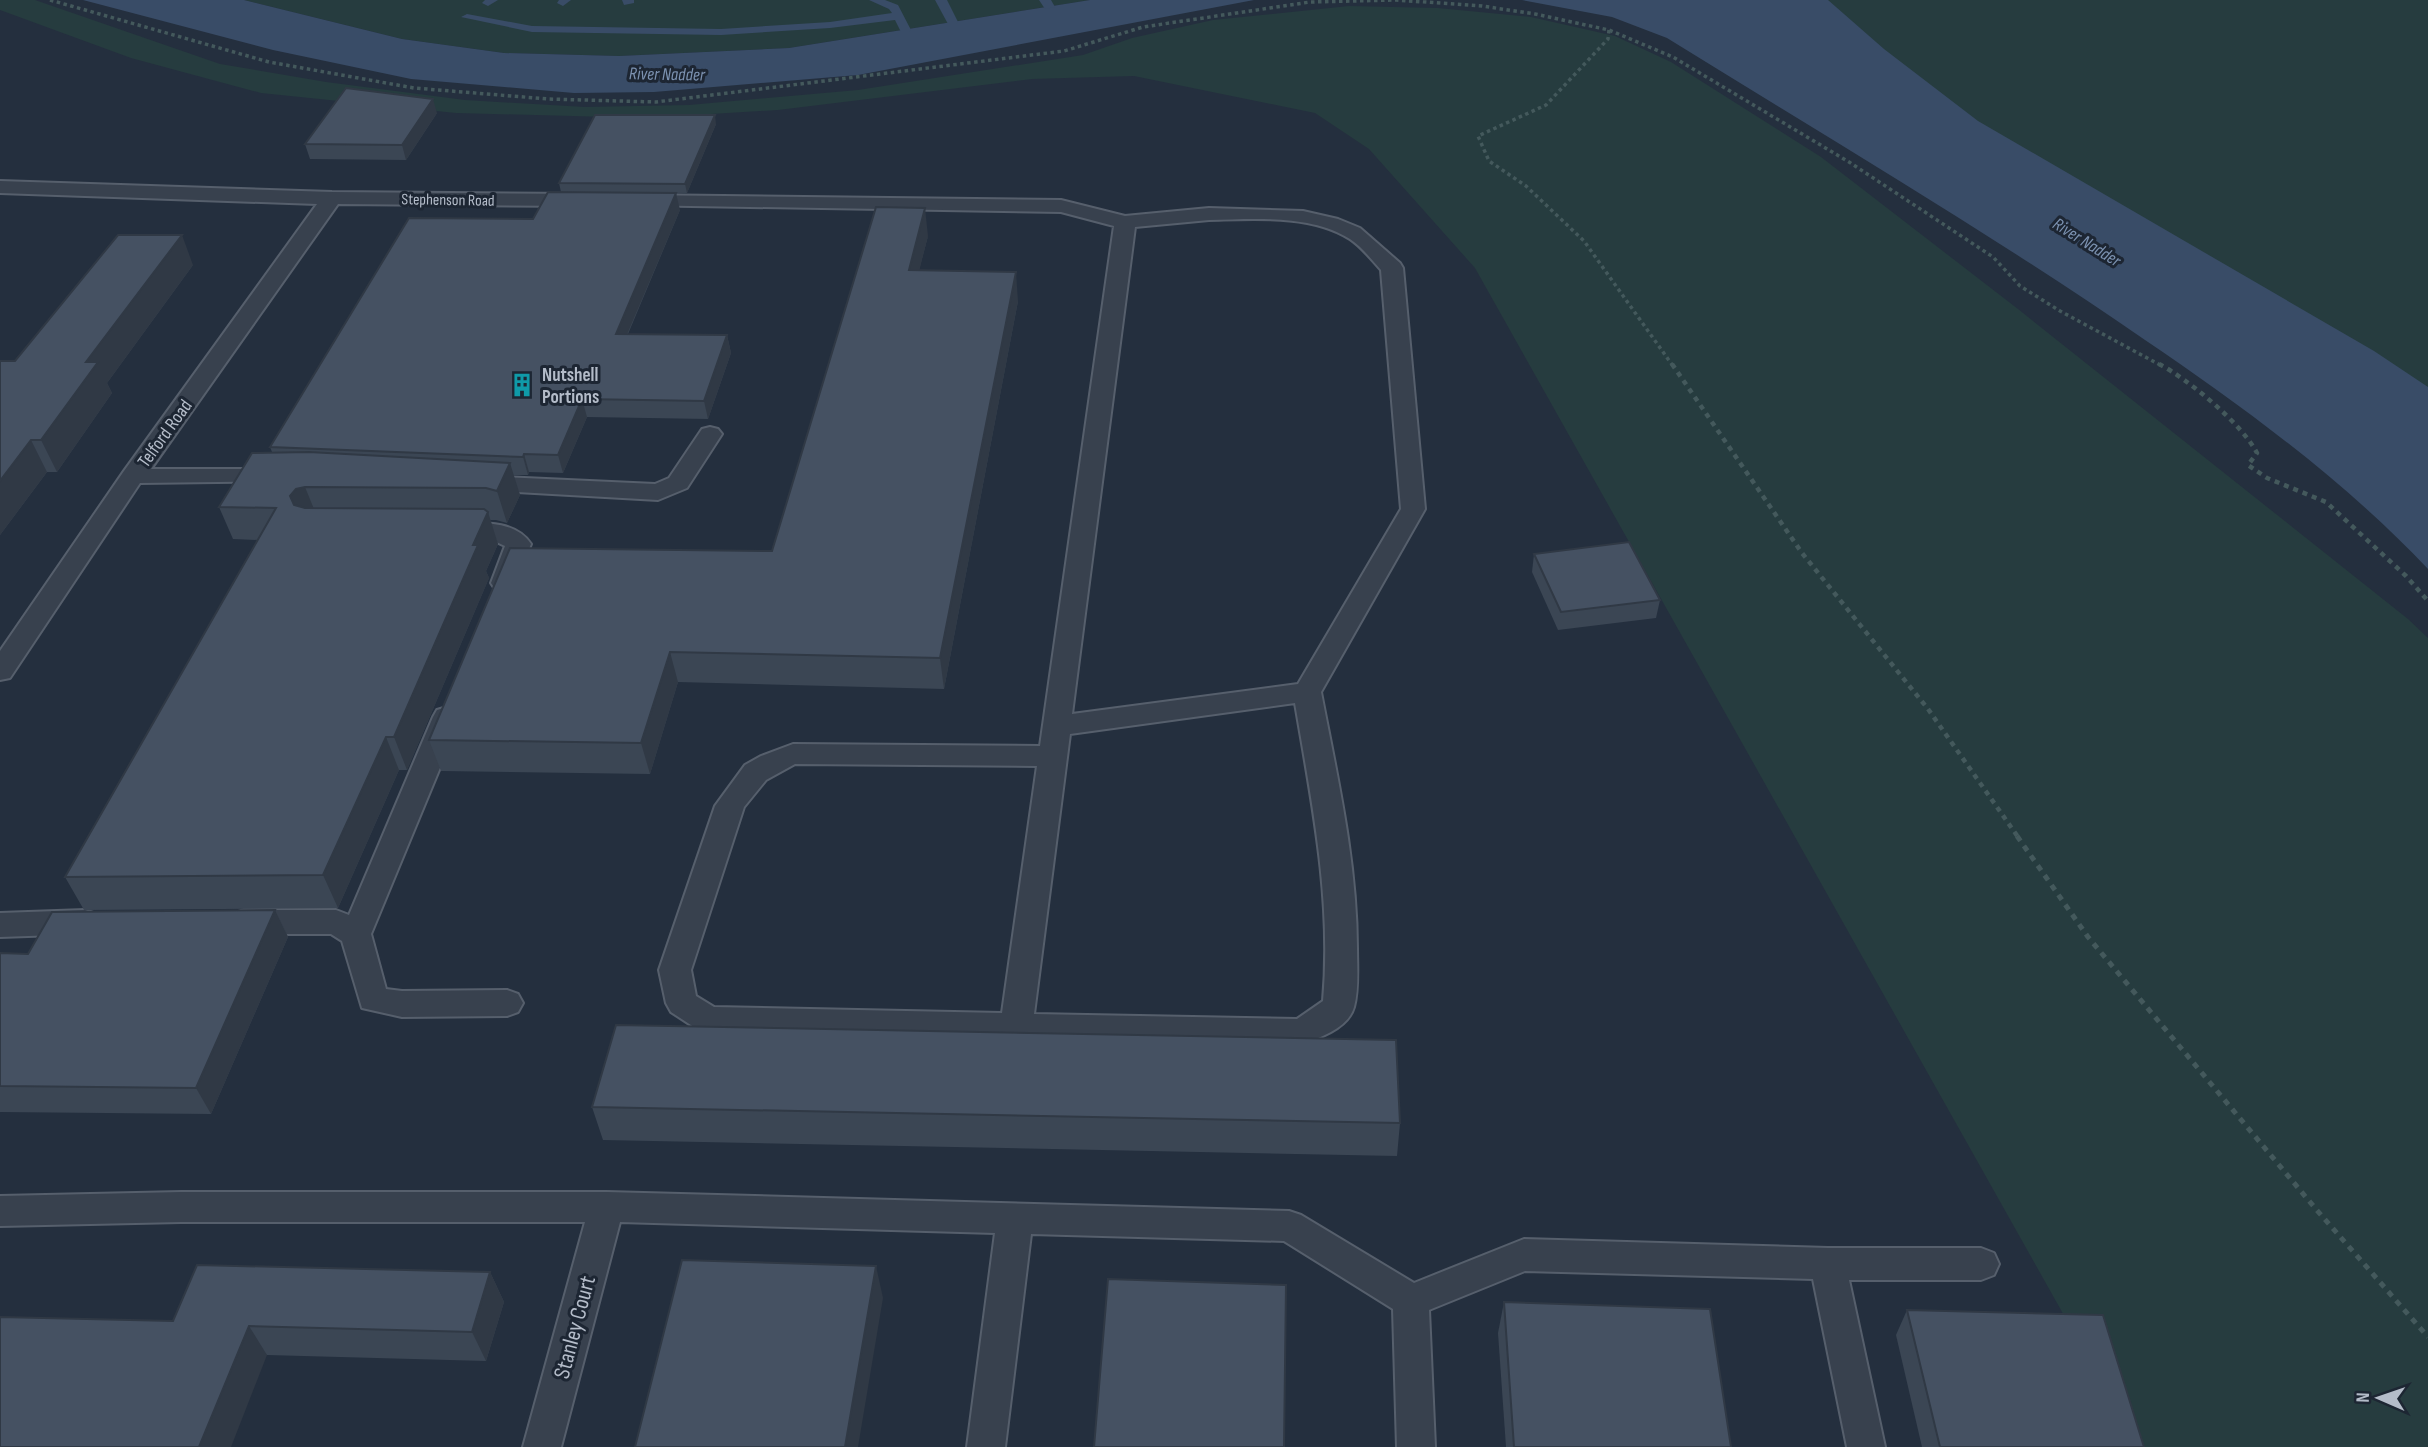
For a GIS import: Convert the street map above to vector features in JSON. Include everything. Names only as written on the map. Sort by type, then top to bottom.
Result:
[{"type":"lane","name":"Stephenson Road","points":[[0,187],[332,198],[1061,206],[1125,222]]},
{"type":"lane","name":"Telford Road","points":[[0,671],[133,476],[332,198]]},
{"type":"lane","points":[[1016,1027],[1053,756],[1125,222],[1188,213],[1305,217],[1354,232],[1392,268],[1413,509],[1307,692],[1338,874],[1342,944],[1338,1007],[1316,1025],[1298,1032],[1016,1027],[708,1020],[682,1003],[675,970],[730,806],[744,783],[764,764],[793,754],[1053,756]]},
{"type":"lane","points":[[456,482],[658,492],[678,483],[702,450],[709,434]]},
{"type":"lane","points":[[133,476],[294,475]]},
{"type":"lane","points":[[428,531],[496,531],[509,535],[518,544],[494,605]]},
{"type":"lane","points":[[1057,726],[1307,692]]},
{"type":"lane","points":[[457,694],[356,934],[373,999],[402,1004],[507,1003]]},
{"type":"lane","points":[[0,925],[120,922]]},
{"type":"lane","points":[[215,922],[336,922],[356,934]]},
{"type":"lane","points":[[0,1211],[181,1207],[607,1207],[1289,1226],[1411,1301]]},
{"type":"lane","name":"Stanley Court","points":[[542,1447],[607,1207]]},
{"type":"lane","points":[[986,1447],[1015,1218]]},
{"type":"lane","points":[[1411,1301],[1524,1255],[1828,1264],[1980,1264]]},
{"type":"lane","points":[[1828,1264],[1866,1447]]},
{"type":"lane","points":[[1411,1301],[1416,1447]]},
{"type":"path","points":[[50,0],[269,61],[414,88],[548,99],[656,102],[1064,51],[1143,27],[1310,2],[1396,0],[1482,6],[1609,30],[1673,57],[1849,162],[1993,257],[2020,286],[2060,311],[2174,372],[2248,436],[2257,453],[2248,465],[2267,478],[2326,502],[2406,576],[2428,601]]},
{"type":"path","points":[[1609,30],[1608,39],[1546,105],[1478,136],[1489,161],[1526,186],[1584,241],[1802,553],[1928,709],[2088,937],[2315,1208],[2428,1337]]},
{"type":"green space","points":[[0,0],[35,0],[220,64],[326,82],[465,100],[585,107],[689,105],[858,90],[1083,55],[1132,38],[1213,20],[1349,6],[1438,8],[1531,17],[1615,36],[1671,62],[1821,157],[2018,309],[2408,619],[2428,638],[2428,1447],[2138,1447],[1475,268],[1369,149],[1315,113],[1134,76],[1032,79],[778,110],[646,118],[456,113],[261,93],[131,58],[0,10]]},
{"type":"green space","points":[[244,0],[1090,0],[789,48],[619,56],[504,53],[402,39]]},
{"type":"green space","points":[[1782,0],[2428,0],[2428,412]]},
{"type":"water","name":"River Nadder","points":[[83,0],[244,0],[402,39],[504,53],[619,56],[789,48],[1090,0],[1254,0],[858,75],[654,92],[574,93],[411,79],[273,50]]},
{"type":"water","name":"River Nadder","points":[[1522,0],[1828,0],[1884,49],[1978,121],[2374,351],[2428,387],[2428,569],[2363,506],[2257,419],[2087,300],[1968,224],[1667,38],[1612,17]]},
{"type":"building","points":[[346,88],[433,99],[402,145],[305,144]]},
{"type":"building","points":[[595,115],[715,115],[685,184],[559,183]]},
{"type":"building","name":"Nutshell Portions","points":[[548,192],[676,193],[616,334],[727,335],[704,401],[582,399],[558,455],[524,454],[523,457],[270,447],[409,218],[533,219]]},
{"type":"building","points":[[876,207],[925,208],[909,270],[1016,272],[940,658],[670,652],[641,743],[429,740],[510,548],[772,551]]},
{"type":"building","points":[[118,235],[182,235],[86,362],[98,362],[41,440],[31,440],[0,481],[0,361],[15,361]]},
{"type":"building","points":[[309,452],[510,463],[497,491],[486,488],[305,487],[296,489],[290,496],[294,505],[305,508],[484,509],[488,512],[473,545],[478,545],[394,737],[386,737],[323,875],[65,877],[276,508],[219,507],[252,453]]},
{"type":"building","points":[[1629,542],[1660,600],[1561,612],[1534,554]]},
{"type":"building","points":[[275,910],[196,1088],[0,1086],[0,953],[28,954],[52,912]]},
{"type":"building","points":[[616,1025],[1396,1040],[1400,1123],[592,1107]]},
{"type":"building","points":[[682,1260],[876,1266],[845,1447],[635,1447]]},
{"type":"building","points":[[197,1265],[490,1272],[472,1332],[249,1326],[199,1447],[0,1447],[0,1317],[173,1321]]},
{"type":"building","points":[[1108,1279],[1286,1285],[1284,1447],[1094,1447]]},
{"type":"building","points":[[1504,1302],[1710,1309],[1731,1447],[1514,1447]]},
{"type":"building","points":[[1907,1310],[2103,1315],[2144,1447],[1940,1447]]},
{"type":"waterway","points":[[488,3],[492,0]]},
{"type":"waterway","points":[[875,0],[894,7],[905,30]]},
{"type":"waterway","points":[[941,0],[952,22]]},
{"type":"waterway","points":[[1045,0],[1049,7]]},
{"type":"waterway","points":[[467,17],[532,29],[721,32],[830,25],[898,16]]},
{"type":"place","name":"Nutshell Portions","points":[[522,385]]}]
